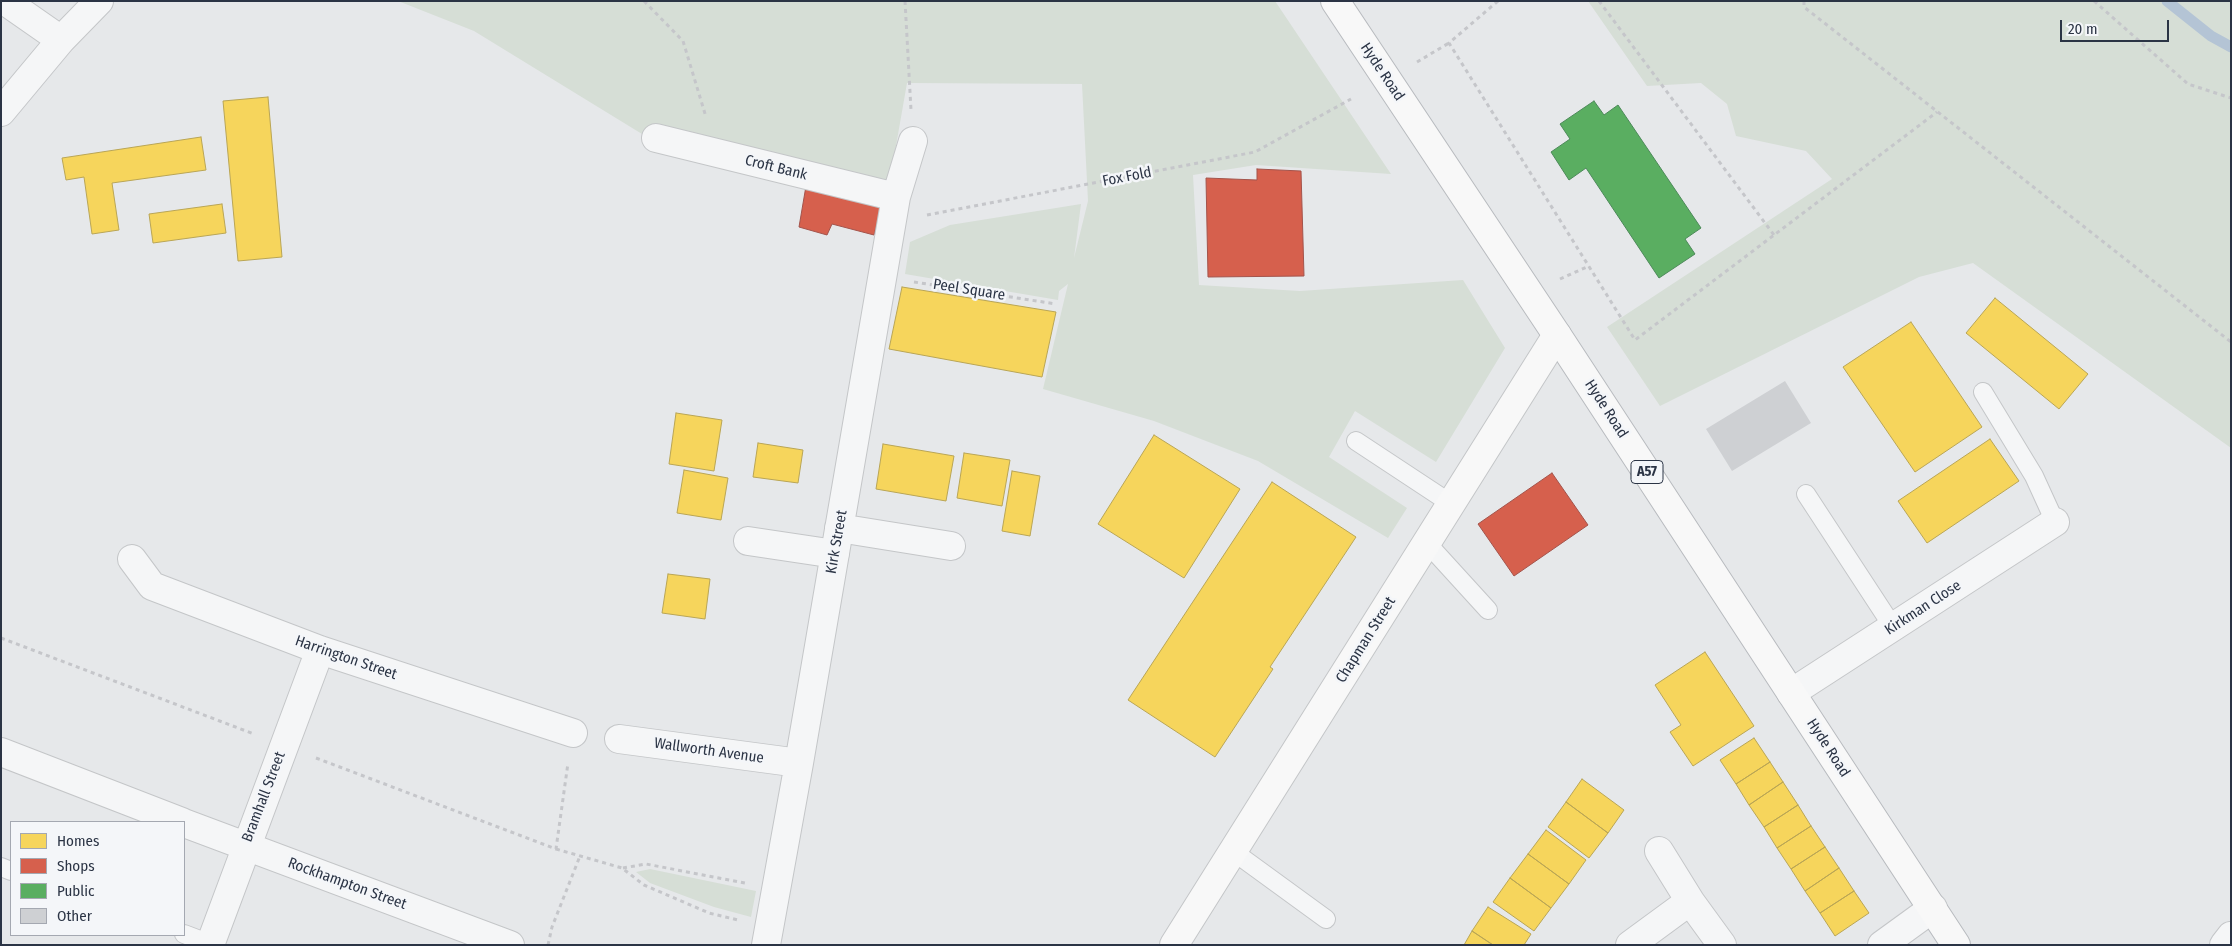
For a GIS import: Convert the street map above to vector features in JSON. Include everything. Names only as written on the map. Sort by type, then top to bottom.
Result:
[{"type":"main road","name":"Hyde Road","points":[[1335,1],[1558,335],[1956,945]]},
{"type":"main road","name":"Chapman Street","points":[[1174,945],[1234,852],[1450,503],[1558,335]]},
{"type":"street","points":[[5,1],[61,40]]},
{"type":"street","points":[[1,112],[91,4]]},
{"type":"street","name":"Croft Bank","points":[[656,138],[716,153],[894,210]]},
{"type":"street","name":"Kirk Street","points":[[768,936],[894,210],[913,141]]},
{"type":"street","name":"Kirkman Close","points":[[1791,693],[2055,522]]},
{"type":"street","points":[[748,541],[837,541],[951,546]]},
{"type":"street","name":"Harrington Street","points":[[132,559],[152,586],[320,650],[573,733]]},
{"type":"street","name":"Bramhall Street","points":[[211,944],[245,847],[320,650]]},
{"type":"street","name":"Wallworth Avenue","points":[[619,739],[799,763]]},
{"type":"street","name":"Rockhampton Street","points":[[1,752],[180,821]]},
{"type":"street","name":"Rockhampton Street","points":[[185,823],[245,847],[510,945]]},
{"type":"street","points":[[1659,851],[1690,902],[1722,945]]},
{"type":"street","points":[[1630,945],[1690,902]]},
{"type":"street","points":[[1882,945],[1933,908]]},
{"type":"street","points":[[2224,945],[2231,936]]},
{"type":"lane","points":[[1983,392],[2034,476],[2055,522]]},
{"type":"lane","points":[[1356,441],[1450,503]]},
{"type":"lane","points":[[1806,494],[1893,627]]},
{"type":"lane","points":[[1426,542],[1488,610]]},
{"type":"lane","points":[[1234,852],[1326,919]]},
{"type":"lane","points":[[185,934],[211,944]]},
{"type":"path","points":[[644,1],[683,41],[716,153]]},
{"type":"path","points":[[905,1],[913,141]]},
{"type":"path","points":[[1417,62],[1449,43],[1498,1]]},
{"type":"path","points":[[1598,1],[1774,235]]},
{"type":"path","points":[[1804,1],[1804,7],[2231,342]]},
{"type":"path","points":[[2094,1],[2188,84],[2231,98]]},
{"type":"path","points":[[1449,43],[1635,340],[1937,112]]},
{"type":"path","name":"Fox Fold","points":[[894,210],[1255,152],[1351,99]]},
{"type":"path","points":[[1559,280],[1588,266]]},
{"type":"path","name":"Peel Square","points":[[882,277],[1056,304]]},
{"type":"path","points":[[1,638],[556,849],[622,868],[644,885],[768,936]]},
{"type":"path","points":[[556,849],[573,733]]},
{"type":"path","points":[[548,945],[552,927],[580,856]]},
{"type":"path","points":[[622,868],[646,864],[776,889]]},
{"type":"shaded area","points":[[398,1],[1275,1],[1391,174],[1256,165],[1193,175],[1199,285],[1300,291],[1463,280],[1505,348],[1436,462],[1355,411],[1329,457],[1407,508],[1388,538],[1258,461],[1154,421],[1043,389],[1068,284],[1059,291],[1058,300],[905,274],[910,242],[950,225],[1081,204],[1074,258],[1088,201],[1082,84],[907,83],[890,180],[642,134],[474,31]]},
{"type":"shaded area","points":[[1588,1],[2231,1],[2231,448],[1973,263],[1919,277],[1660,406],[1607,327],[1832,179],[1806,151],[1736,136],[1727,104],[1701,83],[1647,86]]},
{"type":"shaded area","points":[[650,869],[756,891],[751,917],[714,907],[650,883],[636,872]]},
{"type":"building: Homes","points":[[268,97],[282,257],[238,261],[223,101]]},
{"type":"building: Homes","points":[[201,137],[206,170],[112,183],[119,230],[92,234],[84,177],[66,180],[62,158]]},
{"type":"building: Homes","points":[[222,204],[226,233],[153,243],[149,214]]},
{"type":"building: Homes","points":[[902,287],[1056,312],[1042,377],[889,349]]},
{"type":"building: Homes","points":[[1995,298],[2088,374],[2059,409],[1966,333]]},
{"type":"building: Homes","points":[[1911,322],[1982,427],[1915,472],[1843,367]]},
{"type":"building: Homes","points":[[676,413],[722,420],[714,471],[669,464]]},
{"type":"building: Homes","points":[[1154,435],[1240,489],[1184,578],[1098,524]]},
{"type":"building: Homes","points":[[1990,439],[2019,481],[1927,543],[1898,501]]},
{"type":"building: Homes","points":[[758,443],[803,450],[798,483],[753,477]]},
{"type":"building: Homes","points":[[883,444],[954,456],[946,501],[876,489]]},
{"type":"building: Homes","points":[[964,453],[1010,460],[1002,506],[957,498]]},
{"type":"building: Homes","points":[[684,470],[728,478],[721,520],[677,513]]},
{"type":"building: Homes","points":[[1012,471],[1040,476],[1030,536],[1002,531]]},
{"type":"building: Homes","points":[[1272,482],[1356,537],[1270,667],[1273,669],[1215,757],[1128,700]]},
{"type":"building: Homes","points":[[668,574],[710,579],[705,619],[662,613]]},
{"type":"building: Homes","points":[[1705,652],[1754,726],[1693,766],[1670,732],[1681,725],[1655,685]]},
{"type":"building: Homes","points":[[1754,738],[1770,762],[1736,784],[1720,760]]},
{"type":"building: Homes","points":[[1770,762],[1783,782],[1749,805],[1736,784]]},
{"type":"building: Homes","points":[[1582,779],[1624,810],[1608,833],[1566,802]]},
{"type":"building: Homes","points":[[1783,782],[1798,805],[1764,827],[1749,805]]},
{"type":"building: Homes","points":[[1566,802],[1608,833],[1589,858],[1548,827]]},
{"type":"building: Homes","points":[[1798,805],[1811,826],[1777,848],[1764,827]]},
{"type":"building: Homes","points":[[1811,826],[1825,847],[1791,869],[1777,848]]},
{"type":"building: Homes","points":[[1546,830],[1586,860],[1569,884],[1528,854]]},
{"type":"building: Homes","points":[[1825,847],[1839,868],[1805,891],[1791,869]]},
{"type":"building: Homes","points":[[1528,854],[1569,884],[1551,908],[1510,878]]},
{"type":"building: Homes","points":[[1839,868],[1854,891],[1820,913],[1805,891]]},
{"type":"building: Homes","points":[[1510,878],[1551,908],[1534,931],[1493,902]]},
{"type":"building: Homes","points":[[1854,891],[1869,913],[1835,936],[1820,913]]},
{"type":"building: Homes","points":[[1488,907],[1531,934],[1524,945],[1493,945],[1472,931]]},
{"type":"building: Homes","points":[[1472,931],[1493,945],[1464,945]]},
{"type":"building: Shops","points":[[1257,169],[1301,171],[1304,276],[1208,277],[1206,178],[1257,180]]},
{"type":"building: Shops","points":[[806,186],[882,204],[874,235],[832,224],[827,235],[799,227]]},
{"type":"building: Shops","points":[[1552,473],[1588,525],[1514,576],[1478,524]]},
{"type":"building: Public","points":[[1594,101],[1604,115],[1618,105],[1701,228],[1685,239],[1695,254],[1659,278],[1586,168],[1569,180],[1551,152],[1570,139],[1560,124]]},
{"type":"building: Other","points":[[1785,381],[1811,423],[1732,471],[1706,429]]},
{"type":"waterway","points":[[2167,1],[2211,36],[2231,47]]}]
